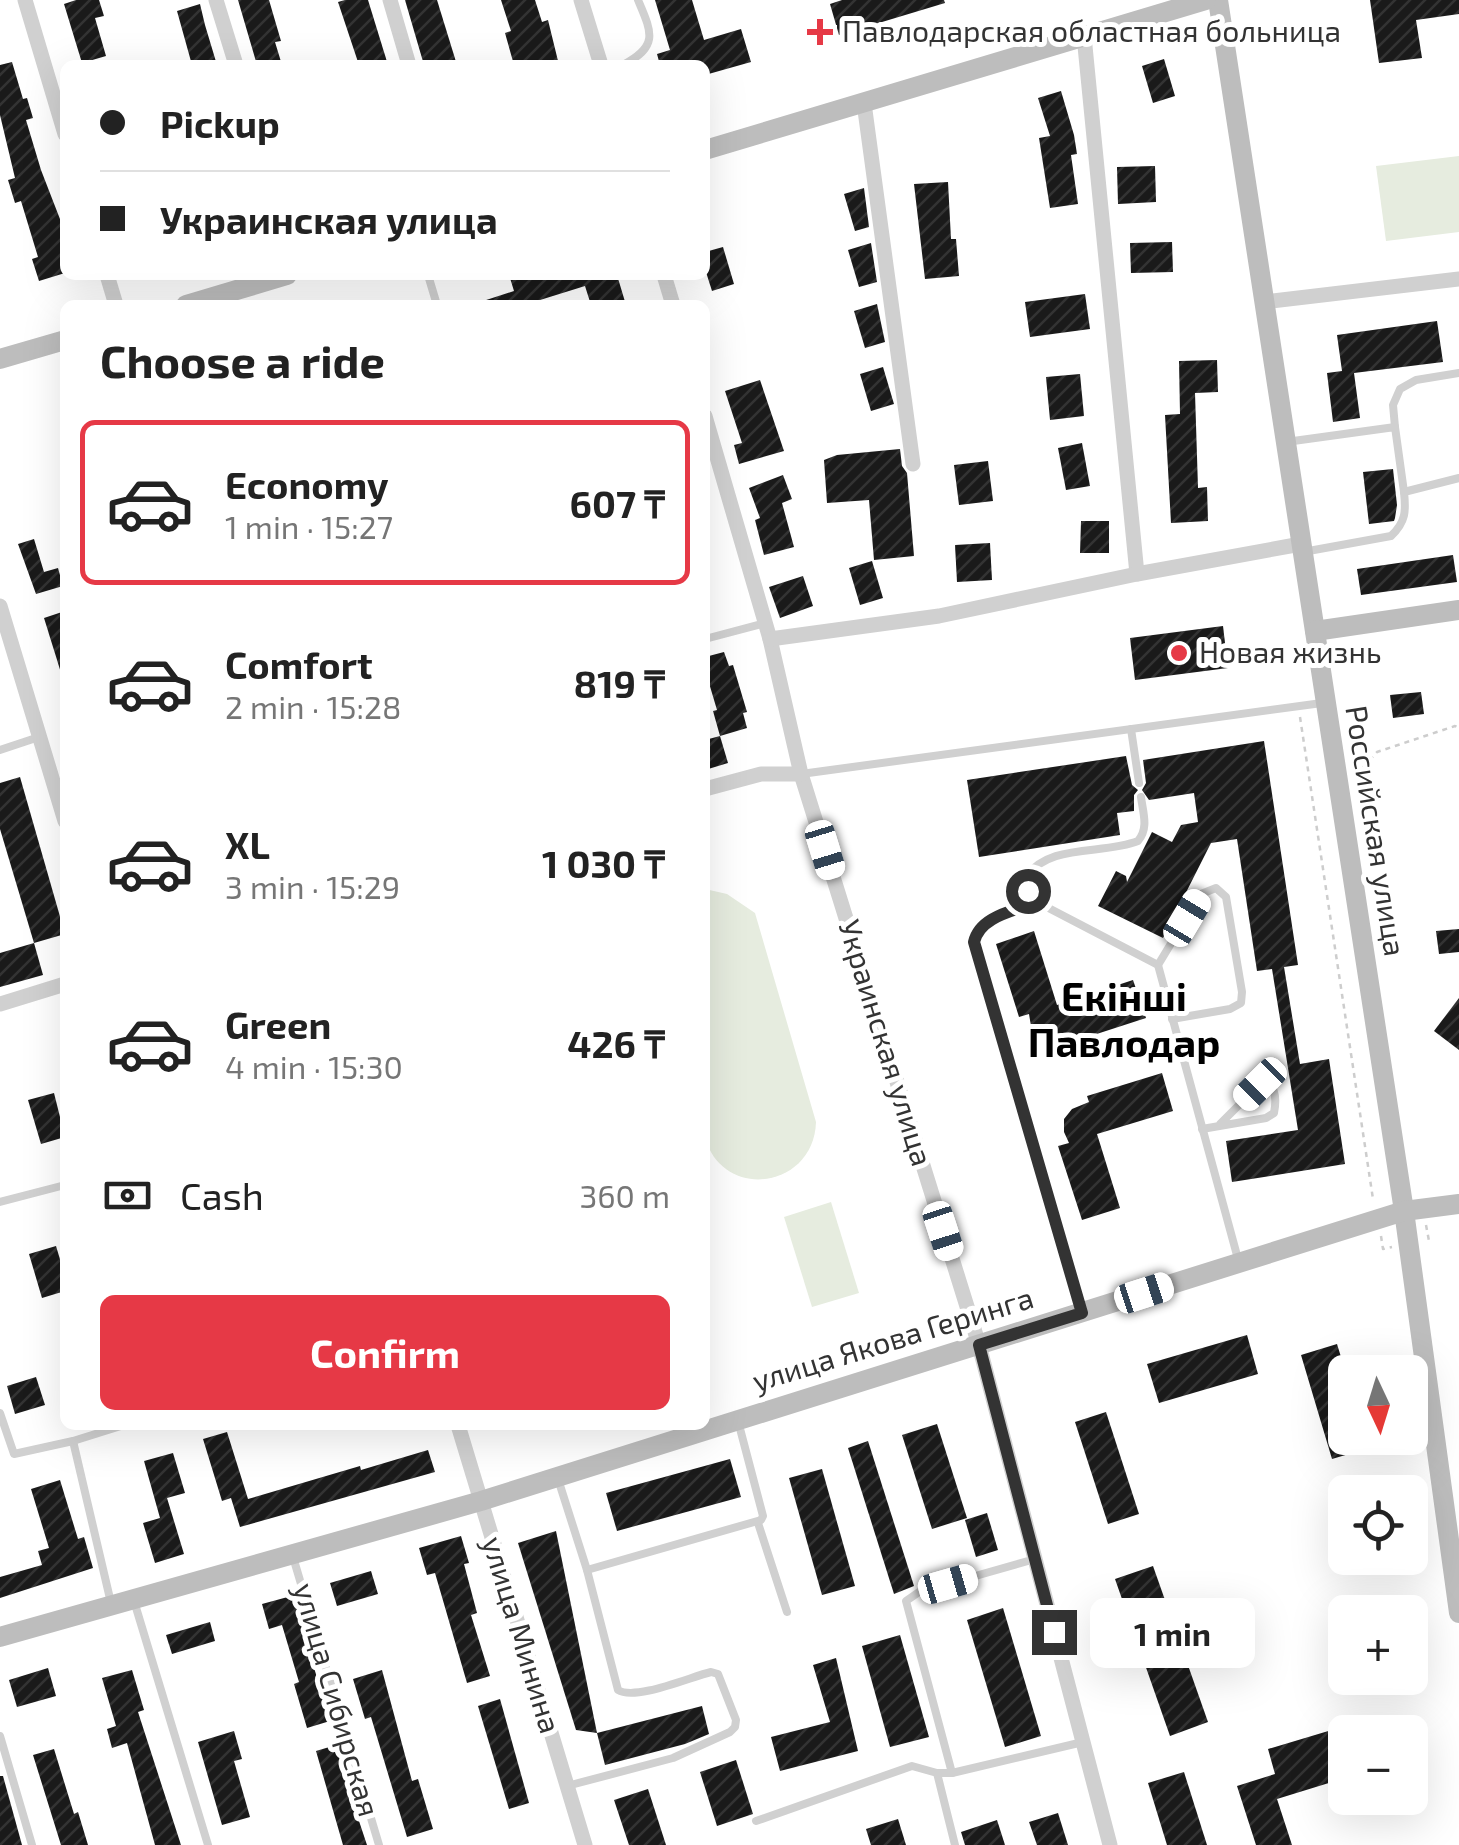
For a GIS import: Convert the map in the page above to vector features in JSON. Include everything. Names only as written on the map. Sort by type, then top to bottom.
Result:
[{"type":"street","points":[[25,0],[60,117]]},
{"type":"street","points":[[216,0],[234,60]]},
{"type":"street","points":[[390,0],[408,60]]},
{"type":"street","points":[[581,0],[599,60]]},
{"type":"street","points":[[710,149],[1206,0]]},
{"type":"street","name":"Российская улица","points":[[1218,0],[1404,1211],[1459,1613]]},
{"type":"street","points":[[1084,36],[1137,574]]},
{"type":"street","points":[[864,103],[913,464]]},
{"type":"street","points":[[1264,302],[1459,279]]},
{"type":"street","points":[[203,300],[269,280]]},
{"type":"street","points":[[0,358],[60,341]]},
{"type":"street","name":"Украинская улица","points":[[710,438],[767,631],[802,774],[979,1345],[1110,1845]]},
{"type":"street","points":[[767,631],[940,616],[1137,574],[1302,548]]},
{"type":"street","points":[[0,606],[60,805]]},
{"type":"street","points":[[1314,631],[1459,610]]},
{"type":"street","points":[[710,788],[760,774],[802,774]]},
{"type":"street","points":[[0,1004],[60,986]]},
{"type":"street","name":"улица Якова Геринга","points":[[710,1430],[1404,1211],[1459,1204]]},
{"type":"street","name":"улица Минина","points":[[460,1430],[585,1845]]},
{"type":"street","name":"улица Якова Геринга","points":[[0,1637],[481,1501],[709,1430]]},
{"type":"lane","points":[[633,60],[650,43],[650,29],[638,0]]},
{"type":"lane","points":[[1302,548],[1391,536],[1401,526],[1406,512],[1393,405],[1400,389],[1416,380],[1459,373]]},
{"type":"lane","points":[[1286,442],[1395,427]]},
{"type":"lane","points":[[1404,492],[1459,478]]},
{"type":"lane","points":[[710,638],[767,631]]},
{"type":"lane","points":[[802,774],[1325,702]]},
{"type":"lane","points":[[1131,729],[1139,783]]},
{"type":"lane","points":[[0,750],[39,737]]},
{"type":"lane","points":[[1141,796],[1145,823],[1138,842],[1054,856],[1035,864],[1026,877],[1028,891],[1037,902],[1158,965]]},
{"type":"lane","points":[[1172,1019],[1230,1009],[1240,1003],[1239,973],[1223,891],[1216,888],[1201,894],[1158,965],[1172,1019],[1239,1263]]},
{"type":"lane","points":[[1037,902],[984,923],[976,931],[974,942],[1082,1313]]},
{"type":"lane","points":[[1202,1129],[1266,1118],[1274,1113],[1273,1087],[1260,1084],[1220,1124]]},
{"type":"lane","points":[[0,1202],[60,1186]]},
{"type":"lane","points":[[0,1413],[14,1454],[109,1430]]},
{"type":"lane","points":[[587,1570],[758,1523],[763,1516],[738,1421]]},
{"type":"lane","points":[[73,1442],[112,1606]]},
{"type":"lane","points":[[557,1477],[587,1570],[618,1690],[640,1694],[711,1672],[718,1674],[735,1713],[735,1727],[674,1758],[567,1786]]},
{"type":"lane","points":[[758,1523],[787,1612]]},
{"type":"lane","name":"улица Сибирская","points":[[292,1554],[378,1845]]},
{"type":"lane","points":[[952,1773],[906,1602],[918,1592],[1035,1559]]},
{"type":"lane","points":[[134,1599],[208,1845]]},
{"type":"lane","points":[[0,1736],[32,1845]]},
{"type":"lane","points":[[756,1821],[912,1766],[952,1773],[1083,1742]]},
{"type":"lane","points":[[936,1773],[955,1845]]},
{"type":"path","points":[[1299,706],[1373,1198]]},
{"type":"path","points":[[1339,794],[1377,752],[1412,738],[1459,728]]},
{"type":"shaded area","points":[[1459,156],[1459,232],[1386,241],[1376,166]]},
{"type":"shaded area","points":[[710,890],[727,894],[755,913],[816,1122],[811,1144],[800,1161],[785,1173],[767,1179],[748,1178],[730,1172],[710,1148]]},
{"type":"shaded area","points":[[831,1202],[859,1293],[812,1307],[784,1217]]},
{"type":"building","points":[[99,0],[104,16],[95,18],[106,56],[81,60],[64,4]]},
{"type":"building","points":[[238,0],[269,0],[281,41],[275,42],[280,60],[256,60]]},
{"type":"building","points":[[368,0],[386,60],[357,60],[338,2]]},
{"type":"building","points":[[405,0],[437,0],[455,60],[423,60]]},
{"type":"building","points":[[501,0],[535,0],[542,22],[548,20],[558,60],[513,60],[505,33],[511,31]]},
{"type":"building","points":[[655,0],[692,0],[704,40],[741,29],[751,62],[710,74],[710,60],[659,60],[657,54],[670,50]]},
{"type":"building","points":[[842,0],[945,3],[839,35],[830,4]]},
{"type":"building","points":[[1370,0],[1459,0],[1459,14],[1416,20],[1422,58],[1379,63]]},
{"type":"building","points":[[200,4],[216,60],[191,60],[177,11]]},
{"type":"building","points":[[1164,59],[1175,96],[1153,103],[1142,66]]},
{"type":"building","points":[[12,62],[23,99],[27,98],[33,118],[26,120],[60,219],[60,275],[39,281],[32,259],[38,257],[21,201],[15,203],[8,180],[15,178],[0,115],[0,65]]},
{"type":"building","points":[[1061,91],[1077,154],[1071,155],[1078,204],[1050,208],[1039,138],[1050,136],[1038,98]]},
{"type":"building","points":[[1155,166],[1156,202],[1118,204],[1117,167]]},
{"type":"building","points":[[948,182],[951,239],[956,239],[959,276],[925,279],[914,184]]},
{"type":"building","points":[[864,188],[869,227],[855,231],[844,194]]},
{"type":"building","points":[[1172,242],[1173,272],[1131,273],[1130,243]]},
{"type":"building","points":[[871,243],[877,282],[859,287],[848,250]]},
{"type":"building","points":[[723,247],[734,284],[712,291],[710,251]]},
{"type":"building","points":[[511,280],[618,280],[624,300],[589,300],[585,286],[540,300],[486,300],[514,291]]},
{"type":"building","points":[[1085,294],[1090,329],[1030,337],[1025,302]]},
{"type":"building","points":[[877,304],[885,342],[865,348],[854,311]]},
{"type":"building","points":[[1437,321],[1443,362],[1354,373],[1360,418],[1333,422],[1327,373],[1342,371],[1337,335]]},
{"type":"building","points":[[1217,360],[1218,392],[1195,393],[1198,488],[1207,487],[1208,521],[1171,523],[1165,415],[1180,414],[1179,361]]},
{"type":"building","points":[[883,367],[894,404],[871,411],[860,374]]},
{"type":"building","points":[[1080,374],[1084,416],[1050,420],[1046,377]]},
{"type":"building","points":[[760,380],[784,451],[739,464],[734,445],[742,443],[725,391]]},
{"type":"building","points":[[1082,443],[1090,486],[1066,490],[1058,448]]},
{"type":"building","points":[[900,449],[907,473],[914,556],[874,560],[869,500],[827,503],[824,460],[837,455]]},
{"type":"building","points":[[988,461],[993,501],[959,505],[954,465]]},
{"type":"building","points":[[1393,469],[1397,505],[1394,521],[1369,524],[1363,472]]},
{"type":"building","points":[[783,475],[792,499],[782,503],[794,547],[764,555],[755,520],[760,518],[749,488]]},
{"type":"building","points":[[1081,521],[1109,521],[1109,553],[1080,553]]},
{"type":"building","points":[[34,539],[44,572],[58,568],[60,587],[36,594],[18,544]]},
{"type":"building","points":[[990,543],[992,580],[957,582],[955,545]]},
{"type":"building","points":[[1453,555],[1457,582],[1361,595],[1357,569]]},
{"type":"building","points":[[872,561],[883,598],[860,605],[849,568]]},
{"type":"building","points":[[803,576],[813,606],[780,618],[769,587]]},
{"type":"building","points":[[60,613],[60,670],[44,618]]},
{"type":"building","name":"Новая жизнь","points":[[1223,626],[1228,668],[1135,680],[1130,638]]},
{"type":"building","points":[[724,652],[729,666],[733,665],[747,712],[743,713],[747,728],[720,736],[713,711],[717,710],[710,686],[710,656]]},
{"type":"building","points":[[1421,692],[1424,714],[1393,718],[1390,695]]},
{"type":"building","points":[[720,736],[728,763],[710,768],[710,739]]},
{"type":"building","points":[[1264,741],[1298,965],[1284,967],[1300,1064],[1329,1059],[1345,1164],[1232,1182],[1226,1141],[1298,1130],[1272,969],[1257,971],[1237,839],[1211,843],[1163,938],[1098,906],[1116,871],[1126,876],[1127,882],[1152,832],[1172,842],[1181,825],[1198,822],[1194,793],[1149,800],[1142,790],[1146,783],[1143,760]]},
{"type":"building","points":[[1126,756],[1132,785],[1138,790],[1134,811],[1117,813],[1120,835],[979,857],[967,780]]},
{"type":"building","points":[[20,777],[60,917],[60,935],[34,943],[0,829],[0,783]]},
{"type":"building","points":[[1459,929],[1459,952],[1439,954],[1436,931]]},
{"type":"building","points":[[1034,931],[1057,1005],[1133,980],[1146,1018],[1072,1042],[1070,1036],[1051,1040],[1039,1036],[1031,1026],[1029,1014],[1019,1017],[996,944]]},
{"type":"building","points":[[34,943],[43,975],[0,987],[0,953]]},
{"type":"building","points":[[1459,998],[1459,1050],[1434,1031]]},
{"type":"building","points":[[1162,1073],[1173,1111],[1097,1134],[1120,1208],[1082,1220],[1058,1146],[1069,1143],[1064,1119],[1072,1109],[1089,1102],[1087,1096]]},
{"type":"building","points":[[54,1093],[60,1138],[41,1144],[28,1100]]},
{"type":"building","points":[[56,1246],[60,1293],[42,1298],[29,1254]]},
{"type":"building","points":[[1247,1335],[1258,1374],[1159,1403],[1147,1364]]},
{"type":"building","points":[[1337,1344],[1340,1355],[1328,1355],[1328,1446],[1301,1355]]},
{"type":"building","points":[[36,1377],[45,1405],[15,1414],[7,1386]]},
{"type":"building","points":[[1106,1412],[1139,1514],[1108,1524],[1075,1422]]},
{"type":"building","points":[[937,1424],[967,1518],[932,1529],[902,1435]]},
{"type":"building","points":[[227,1432],[248,1499],[428,1450],[435,1472],[240,1527],[231,1498],[222,1501],[203,1439]]},
{"type":"building","points":[[868,1441],[914,1586],[894,1594],[848,1448]]},
{"type":"building","points":[[173,1453],[185,1493],[167,1498],[184,1554],[155,1563],[143,1523],[160,1518],[144,1461]]},
{"type":"building","points":[[730,1459],[741,1497],[617,1531],[606,1493]]},
{"type":"building","points":[[822,1469],[855,1586],[822,1595],[789,1478]]},
{"type":"building","points":[[60,1480],[78,1539],[84,1537],[93,1568],[0,1598],[0,1577],[42,1565],[38,1551],[49,1548],[31,1489]]},
{"type":"building","points":[[987,1513],[998,1550],[976,1557],[965,1520]]},
{"type":"building","points":[[556,1531],[597,1733],[576,1730],[518,1543]]},
{"type":"building","points":[[461,1536],[477,1613],[471,1615],[490,1676],[467,1683],[435,1573],[427,1575],[419,1548]]},
{"type":"building","points":[[1153,1566],[1208,1722],[1170,1736],[1115,1579]]},
{"type":"building","points":[[371,1571],[378,1594],[337,1606],[330,1583]]},
{"type":"building","points":[[295,1595],[316,1659],[312,1661],[330,1721],[307,1728],[294,1684],[299,1682],[282,1625],[269,1629],[262,1604]]},
{"type":"building","points":[[1003,1608],[1041,1736],[1005,1747],[967,1620]]},
{"type":"building","points":[[210,1622],[215,1641],[172,1654],[166,1635]]},
{"type":"building","points":[[900,1635],[929,1737],[890,1747],[862,1646]]},
{"type":"building","points":[[836,1658],[858,1751],[780,1771],[771,1737],[830,1722],[813,1665]]},
{"type":"building","points":[[48,1668],[56,1696],[17,1707],[9,1680]]},
{"type":"building","points":[[132,1670],[144,1710],[138,1712],[181,1845],[155,1845],[127,1743],[112,1748],[107,1729],[116,1726],[102,1678]]},
{"type":"building","points":[[382,1670],[412,1781],[418,1779],[433,1829],[407,1837],[371,1717],[365,1719],[353,1679]]},
{"type":"building","points":[[500,1699],[529,1803],[509,1809],[478,1706]]},
{"type":"building","points":[[702,1706],[709,1734],[605,1765],[597,1733]]},
{"type":"building","points":[[234,1731],[242,1759],[234,1761],[250,1817],[222,1825],[198,1742]]},
{"type":"building","points":[[1328,1731],[1328,1783],[1277,1799],[1292,1845],[1256,1845],[1237,1786],[1275,1774],[1268,1749]]},
{"type":"building","points":[[336,1745],[367,1845],[343,1845],[316,1751]]},
{"type":"building","points":[[54,1749],[88,1845],[61,1845],[33,1755]]},
{"type":"building","points":[[736,1760],[753,1814],[717,1826],[700,1772]]},
{"type":"building","points":[[1184,1772],[1207,1845],[1167,1845],[1148,1783]]},
{"type":"building","points":[[3,1776],[22,1845],[0,1845]]},
{"type":"building","points":[[648,1789],[666,1845],[629,1845],[614,1800]]},
{"type":"building","points":[[1058,1813],[1068,1845],[1037,1845],[1029,1822]]},
{"type":"building","points":[[898,1819],[906,1845],[871,1845],[866,1829]]},
{"type":"building","points":[[997,1820],[1005,1845],[965,1845],[961,1832]]},
{"type":"place","name":"Павлодарская областная больница","points":[[820,32]]},
{"type":"place","name":"Новая жизнь","points":[[1179,653]]},
{"type":"district","name":"Екінші Павлодар","points":[[1124,1020]]},
{"type":"route","points":[[1028,891],[1037,902],[984,923],[976,931],[974,942],[1082,1313],[979,1345],[1054,1632]]}]
